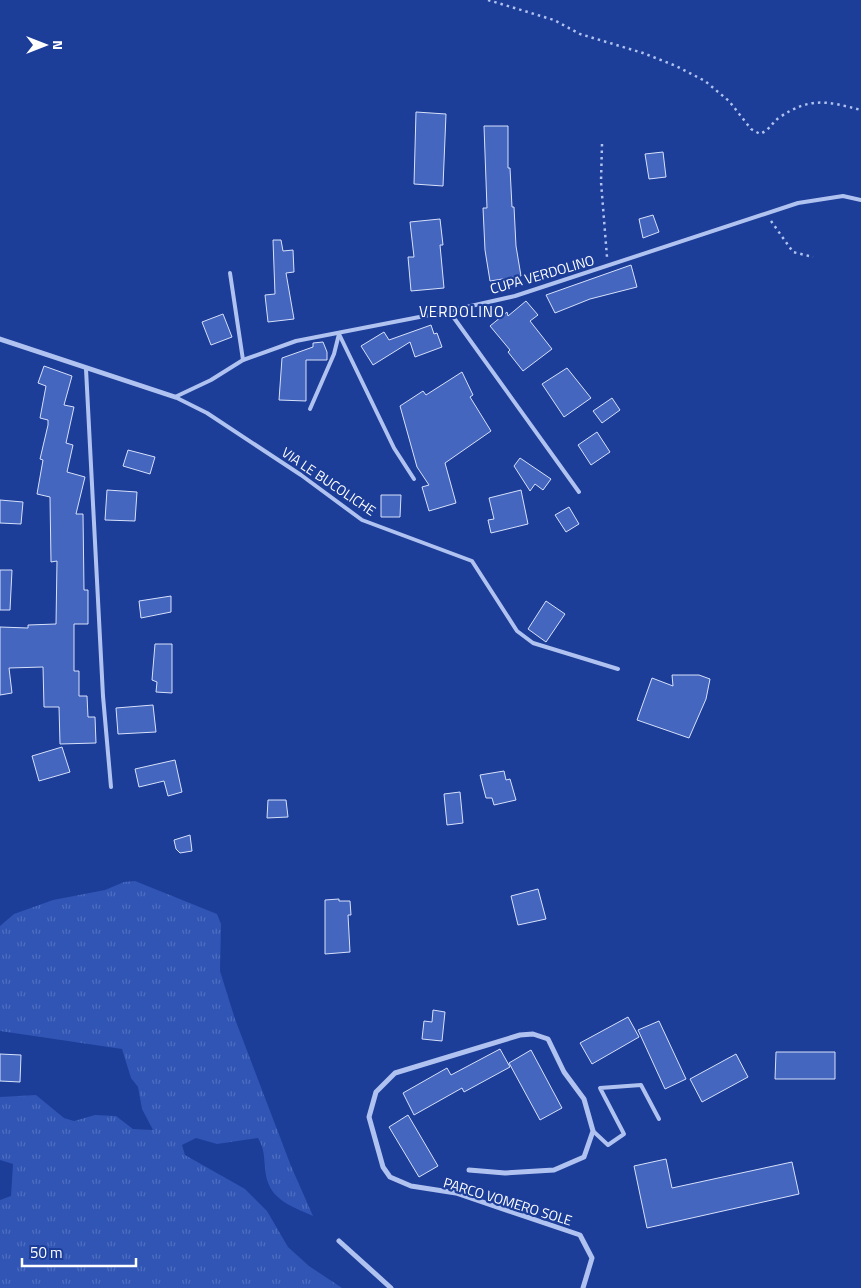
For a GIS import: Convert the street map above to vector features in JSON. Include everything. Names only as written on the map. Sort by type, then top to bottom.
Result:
[{"type":"street","name":"VIA LE BUCOLICHE","points":[[0,339],[175,397]]},
{"type":"street","name":"PARCO VOMERO SOLE","points":[[469,1170],[505,1173],[554,1170],[584,1157],[593,1131],[584,1099],[564,1072],[548,1039],[533,1034],[520,1035],[395,1073],[376,1092],[369,1117],[383,1168],[390,1177],[411,1186],[456,1193],[580,1236],[592,1258],[583,1288]]},
{"type":"street","points":[[339,1241],[391,1288]]},
{"type":"lane","name":"CUPA VERDOLINO","points":[[175,397],[211,380],[243,360],[296,341],[339,334],[363,327],[449,311],[514,296],[798,203],[843,196],[861,200]]},
{"type":"lane","points":[[230,273],[243,360]]},
{"type":"lane","points":[[449,311],[579,492]]},
{"type":"lane","points":[[310,408],[334,354],[339,334]]},
{"type":"lane","points":[[339,334],[394,448],[414,479]]},
{"type":"lane","points":[[86,369],[102,686],[111,787]]},
{"type":"lane","name":"VIA LE BUCOLICHE","points":[[175,397],[206,413],[285,464],[362,520],[472,561],[517,632],[533,643],[618,669]]},
{"type":"lane","points":[[593,1131],[608,1145],[624,1134],[600,1088],[641,1084],[659,1119]]},
{"type":"path","points":[[488,0],[554,20],[580,34],[643,53],[676,66],[705,81],[729,100],[750,129],[760,134],[769,130],[778,117],[796,106],[814,102],[861,110]]},
{"type":"path","points":[[602,144],[601,182],[608,266]]},
{"type":"path","points":[[766,214],[793,252],[813,257]]},
{"type":"green space","points":[[135,881],[217,914],[221,924],[220,971],[235,1019],[291,1166],[313,1216],[281,1200],[270,1187],[263,1152],[258,1138],[217,1144],[196,1138],[182,1145],[185,1155],[245,1189],[267,1211],[288,1247],[309,1266],[342,1288],[0,1288],[0,1200],[11,1196],[13,1164],[0,1160],[0,1097],[36,1095],[64,1118],[74,1121],[95,1115],[116,1116],[133,1129],[153,1130],[142,1109],[138,1087],[131,1078],[122,1049],[0,1031],[0,926],[14,914],[53,900],[105,890],[124,882]]},
{"type":"building","points":[[416,112],[446,114],[443,186],[414,184]]},
{"type":"building","points":[[484,126],[508,126],[508,168],[510,168],[512,207],[514,207],[516,246],[521,276],[490,281],[485,250],[483,208],[487,208]]},
{"type":"building","points":[[663,152],[666,177],[649,179],[645,154]]},
{"type":"building","points":[[653,215],[659,232],[643,238],[639,219]]},
{"type":"building","points":[[440,219],[443,245],[440,245],[444,288],[411,291],[408,257],[414,257],[410,222]]},
{"type":"building","points":[[273,240],[281,240],[283,251],[293,250],[294,272],[286,273],[294,319],[268,322],[265,295],[275,294]]},
{"type":"building","points":[[631,265],[637,287],[590,299],[555,313],[546,295]]},
{"type":"building","points":[[526,301],[538,315],[530,321],[552,349],[523,371],[508,352],[510,350],[490,326],[507,312],[508,316]]},
{"type":"building","points":[[223,314],[232,337],[211,345],[202,322]]},
{"type":"building","points":[[431,325],[434,334],[437,333],[442,347],[415,357],[410,342],[373,365],[361,346],[384,332],[389,340]]},
{"type":"building","points":[[323,342],[327,352],[327,360],[306,360],[306,401],[279,400],[282,358],[313,347],[313,343]]},
{"type":"building","points":[[44,366],[72,376],[64,405],[74,407],[66,443],[73,445],[67,472],[85,477],[76,514],[83,514],[84,590],[88,590],[88,624],[74,624],[74,671],[79,671],[79,696],[87,696],[88,717],[95,717],[96,743],[60,744],[59,707],[44,707],[43,667],[9,668],[12,693],[0,695],[0,627],[28,628],[28,625],[56,624],[57,561],[51,562],[50,497],[37,494],[43,460],[40,459],[48,425],[48,420],[40,418],[46,386],[38,383]]},
{"type":"building","points":[[567,368],[591,398],[564,417],[542,384]]},
{"type":"building","points":[[462,372],[473,395],[470,397],[491,431],[445,463],[456,503],[429,511],[422,487],[429,485],[417,467],[400,406],[423,391],[426,395]]},
{"type":"building","points":[[612,398],[620,410],[602,423],[593,411]]},
{"type":"building","points":[[597,432],[610,452],[591,465],[578,445]]},
{"type":"building","points":[[128,450],[155,457],[150,474],[123,466]]},
{"type":"building","points":[[520,458],[551,479],[543,490],[535,484],[530,491],[514,466]]},
{"type":"building","points":[[107,490],[137,492],[135,521],[105,520]]},
{"type":"building","points":[[521,490],[528,524],[491,533],[488,520],[494,519],[489,498]]},
{"type":"building","points":[[381,495],[401,495],[400,517],[381,517]]},
{"type":"building","points":[[0,500],[23,502],[21,524],[0,523]]},
{"type":"building","points":[[569,507],[579,524],[566,532],[555,515]]},
{"type":"building","points":[[0,570],[12,570],[10,610],[0,610]]},
{"type":"building","points":[[171,596],[171,612],[141,618],[139,601]]},
{"type":"building","points":[[546,601],[565,614],[546,642],[528,629]]},
{"type":"building","points":[[155,644],[172,644],[172,693],[156,692],[157,682],[152,680]]},
{"type":"building","points":[[672,675],[699,675],[710,679],[706,699],[689,738],[637,720],[652,678],[673,686]]},
{"type":"building","points":[[153,705],[156,732],[118,734],[116,708]]},
{"type":"building","points":[[62,747],[70,772],[39,781],[32,756]]},
{"type":"building","points":[[175,760],[182,792],[168,796],[164,781],[139,787],[135,769]]},
{"type":"building","points":[[504,771],[506,780],[510,779],[516,800],[494,805],[492,798],[486,798],[480,775]]},
{"type":"building","points":[[460,792],[463,823],[447,825],[444,794]]},
{"type":"building","points":[[268,800],[286,800],[288,817],[267,818]]},
{"type":"building","points":[[190,835],[192,851],[180,853],[176,849],[174,840]]},
{"type":"building","points":[[538,889],[546,919],[518,925],[511,896]]},
{"type":"building","points":[[339,899],[339,901],[350,901],[351,915],[348,915],[350,952],[325,954],[325,900]]},
{"type":"building","points":[[433,1010],[445,1012],[442,1041],[422,1039],[424,1021],[432,1022]]},
{"type":"building","points":[[628,1017],[639,1037],[592,1064],[580,1043]]},
{"type":"building","points":[[659,1021],[686,1079],[665,1089],[638,1030]]},
{"type":"building","points":[[500,1049],[510,1067],[464,1092],[462,1088],[414,1115],[403,1093],[447,1068],[451,1075]]},
{"type":"building","points":[[531,1050],[562,1108],[540,1120],[509,1063]]},
{"type":"building","points":[[776,1052],[835,1052],[835,1079],[775,1079]]},
{"type":"building","points":[[0,1054],[21,1055],[20,1082],[0,1081]]},
{"type":"building","points":[[736,1054],[748,1077],[702,1102],[690,1079]]},
{"type":"building","points":[[408,1115],[438,1166],[419,1177],[389,1127]]},
{"type":"building","points":[[666,1159],[672,1188],[792,1162],[799,1194],[647,1228],[634,1166]]},
{"type":"district","name":"VERDOLINO","points":[[462,311]]}]
